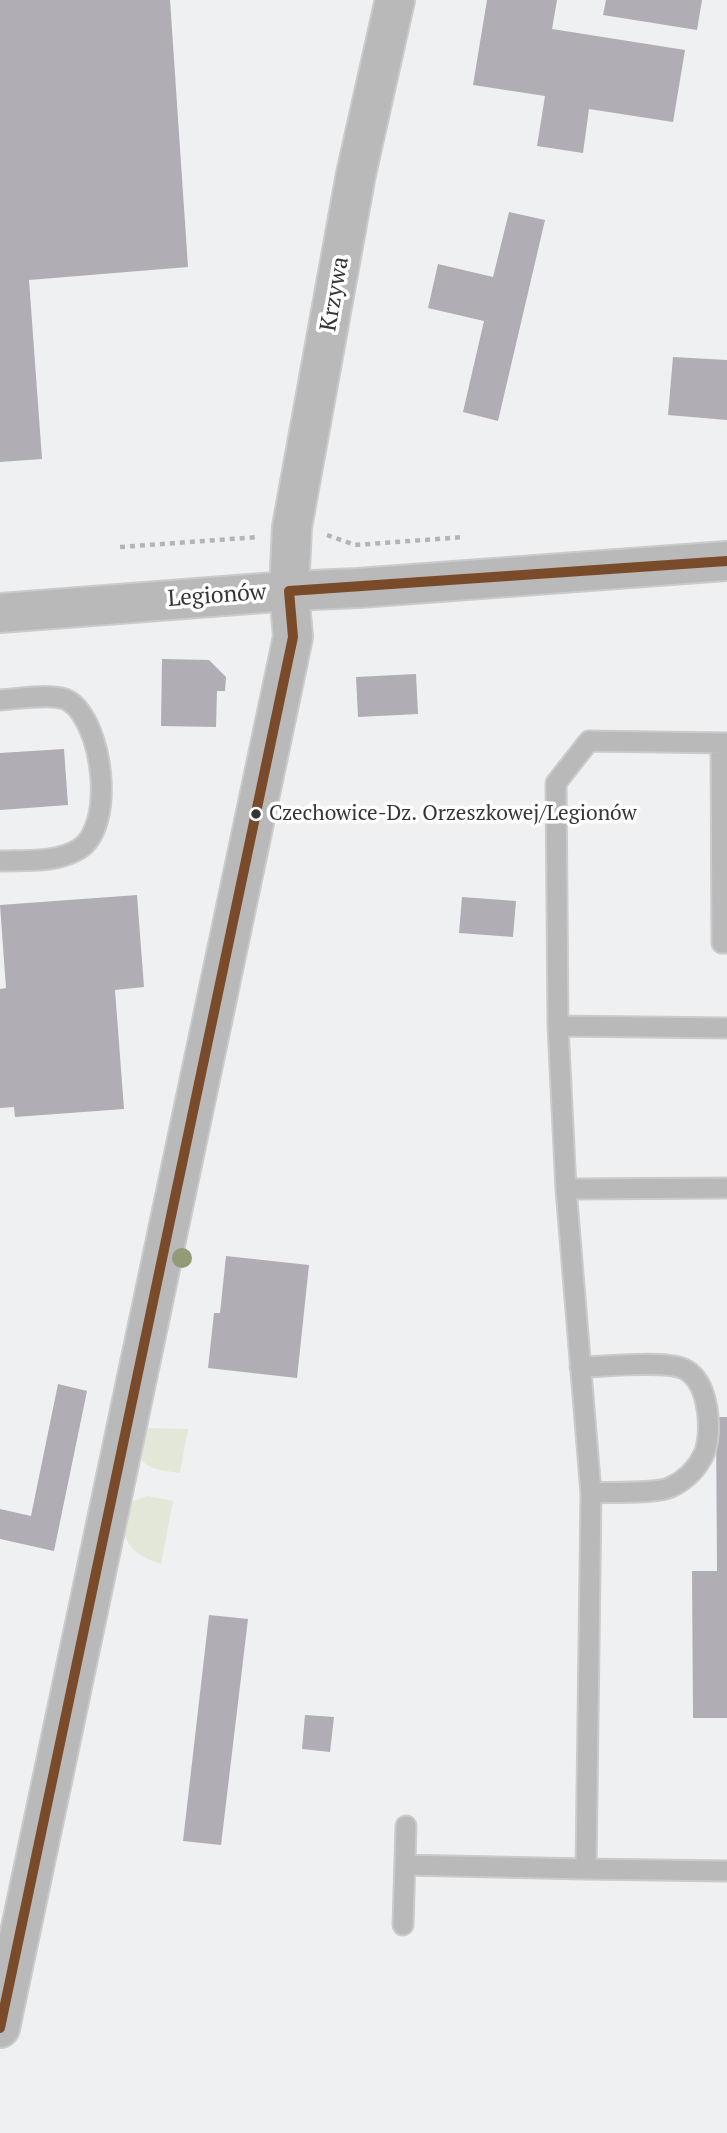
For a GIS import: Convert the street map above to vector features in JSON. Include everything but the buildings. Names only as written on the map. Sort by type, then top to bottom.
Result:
[{"type":"street","name":"Krzywa","points":[[0,2028],[293,637],[289,590],[292,535],[356,174],[395,0]]},
{"type":"street","name":"Legionów","points":[[0,613],[289,590],[358,589],[727,561]]},
{"type":"lane","points":[[0,700],[52,697],[68,700],[82,713],[91,730],[99,757],[102,787],[100,808],[92,833],[82,847],[63,857],[0,861]]},
{"type":"lane","points":[[586,1869],[591,1493],[566,1189],[558,1026],[556,783],[589,741],[724,743],[722,943],[727,943]]},
{"type":"lane","points":[[558,1026],[727,1028]]},
{"type":"lane","points":[[566,1189],[727,1188]]},
{"type":"lane","points":[[580,1367],[666,1364],[687,1370],[703,1388],[708,1417],[705,1452],[690,1475],[668,1489],[591,1493]]},
{"type":"lane","points":[[403,1925],[406,1826]]},
{"type":"lane","points":[[405,1865],[727,1871]]},
{"type":"path","points":[[120,547],[292,535],[331,536],[355,545],[465,537]]},
{"type":"shaded area","points":[[140,1428],[188,1429],[180,1473],[157,1469],[142,1461],[139,1450]]},
{"type":"shaded area","points":[[147,1496],[173,1501],[161,1564],[142,1556],[130,1546],[122,1522],[122,1511],[131,1502]]},
{"type":"transit line","points":[[289,591],[727,561]]},
{"type":"transit line","points":[[0,2028],[293,637],[289,591]]},
{"type":"place","name":"Czechowice-Dz. Orzeszkowej/Legionów","points":[[256,814]]}]
